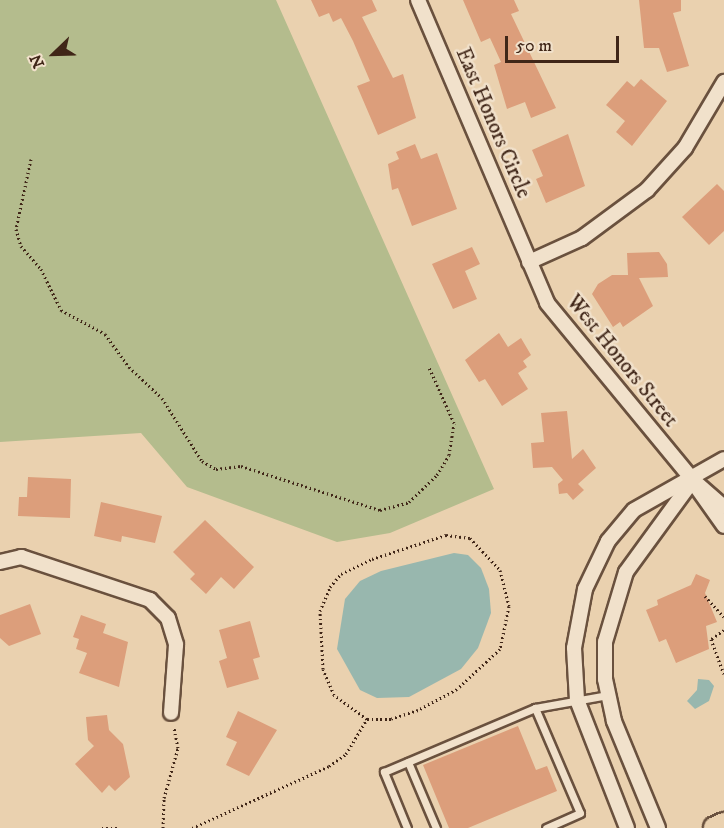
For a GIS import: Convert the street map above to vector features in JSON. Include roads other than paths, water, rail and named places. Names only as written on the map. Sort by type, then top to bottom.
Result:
[{"type":"main road","points":[[714,828],[724,824]]},
{"type":"street","name":"East Honors Circle","points":[[418,0],[529,262]]},
{"type":"street","points":[[529,262],[582,238],[647,190],[685,148],[724,82]]},
{"type":"street","name":"West Honors Street","points":[[529,262],[562,324],[693,480]]},
{"type":"street","points":[[627,828],[578,700],[577,621],[596,564],[634,510],[667,489],[693,480],[724,459]]},
{"type":"street","points":[[693,480],[724,507]]},
{"type":"street","points":[[693,480],[699,497],[724,526]]},
{"type":"street","points":[[658,828],[622,742],[608,694],[604,642],[615,595],[637,553],[693,480]]},
{"type":"street","points":[[0,562],[21,558],[150,600],[168,618],[176,645],[171,713]]},
{"type":"lane","points":[[406,828],[384,772],[536,708],[608,694]]},
{"type":"lane","points":[[536,708],[580,813],[546,828]]},
{"type":"lane","points":[[408,762],[436,828]]},
{"type":"water","points":[[454,553],[468,555],[481,568],[489,589],[491,613],[478,648],[461,669],[409,697],[377,698],[360,690],[337,649],[345,599],[360,581],[381,571]]},
{"type":"water","points":[[698,679],[709,680],[714,686],[709,701],[695,709],[687,701],[697,690]]}]
